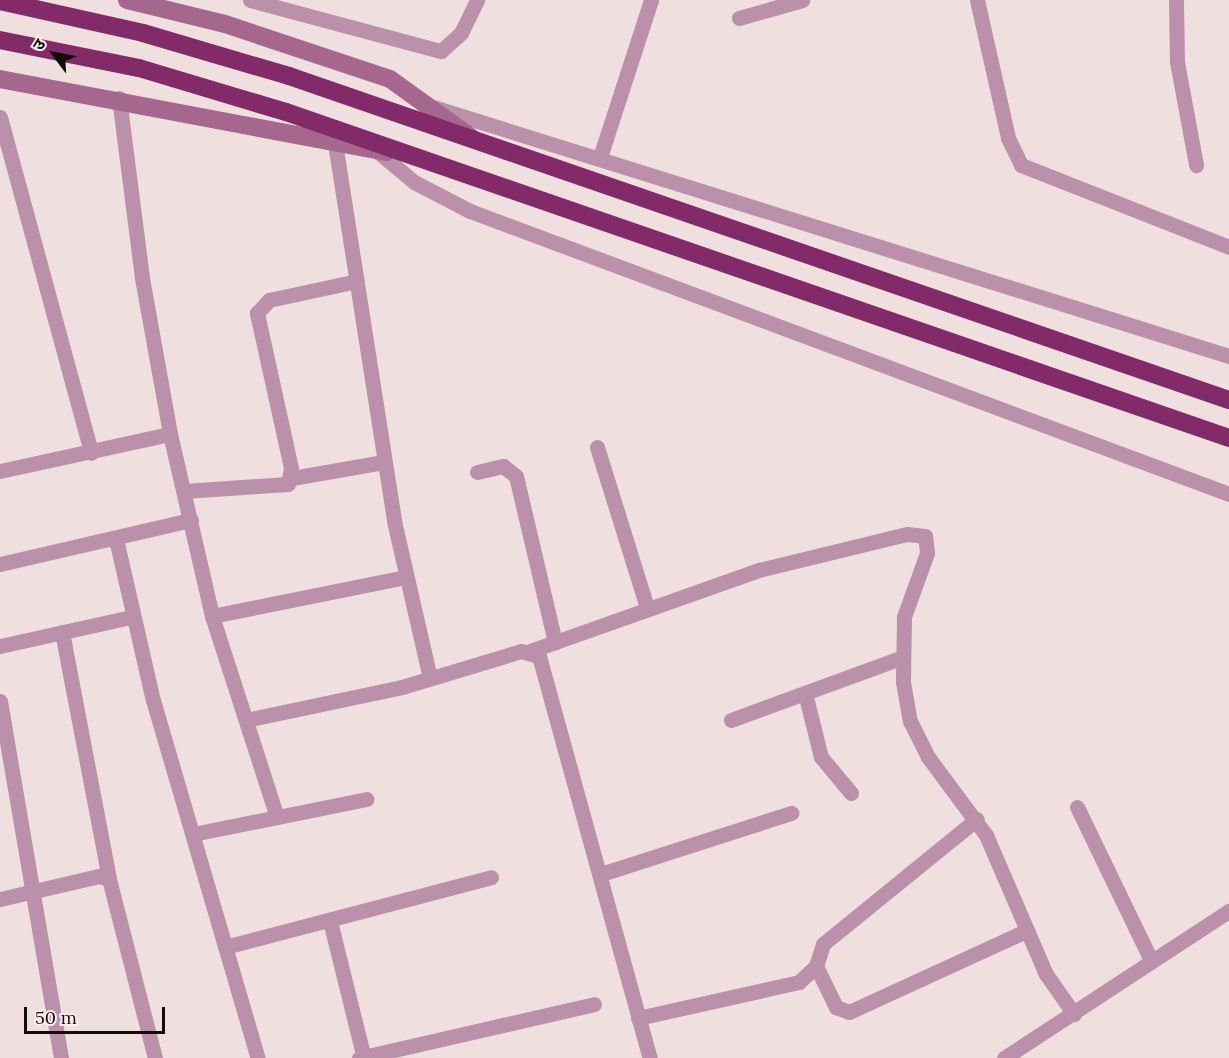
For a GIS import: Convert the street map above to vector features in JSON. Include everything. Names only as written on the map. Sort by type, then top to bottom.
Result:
[{"type":"highway","points":[[0,2],[143,33],[289,76],[479,144],[1229,400]]},
{"type":"highway","points":[[0,40],[139,68],[429,160],[1229,438]]},
{"type":"main road","points":[[127,0],[225,24],[390,79],[431,106],[479,144]]},
{"type":"main road","points":[[0,79],[119,98],[429,160]]},
{"type":"street","points":[[250,0],[441,51],[461,33],[477,0]]},
{"type":"street","points":[[600,157],[651,0]]},
{"type":"street","points":[[739,18],[802,0]]},
{"type":"street","points":[[977,0],[1008,138],[1021,165],[1229,247]]},
{"type":"street","points":[[1176,0],[1177,62],[1196,165]]},
{"type":"street","points":[[119,98],[142,278],[170,434],[212,616],[276,817]]},
{"type":"street","points":[[431,106],[600,157],[1229,356]]},
{"type":"street","points":[[0,117],[91,453]]},
{"type":"street","points":[[335,143],[384,462],[406,577],[430,678]]},
{"type":"street","points":[[377,151],[414,182],[470,211],[1229,494]]},
{"type":"street","points":[[292,478],[256,314],[269,300],[357,281]]},
{"type":"street","points":[[0,471],[170,434]]},
{"type":"street","points":[[597,447],[647,608]]},
{"type":"street","points":[[184,491],[281,487],[292,478],[384,462]]},
{"type":"street","points":[[477,472],[503,466],[516,477],[555,642]]},
{"type":"street","points":[[0,564],[191,520]]},
{"type":"street","points":[[246,720],[430,678],[530,651],[759,570],[917,533],[929,543],[908,598],[903,657],[905,704],[918,741],[977,819],[1026,931],[1054,988],[1074,1014]]},
{"type":"street","points":[[116,539],[131,617],[258,1058]]},
{"type":"street","points":[[212,616],[406,577]]},
{"type":"street","points":[[0,646],[131,617]]},
{"type":"street","points":[[62,633],[109,879],[155,1058]]},
{"type":"street","points":[[530,651],[543,663],[650,1058]]},
{"type":"street","points":[[731,720],[903,657]]},
{"type":"street","points":[[805,693],[822,757],[851,793]]},
{"type":"street","points":[[0,701],[6,763],[36,892],[61,1058]]},
{"type":"street","points":[[193,834],[366,799]]},
{"type":"street","points":[[1077,807],[1151,960]]},
{"type":"street","points":[[601,874],[791,813]]},
{"type":"street","points":[[638,1018],[799,982],[816,966],[831,937],[977,819]]},
{"type":"street","points":[[225,947],[491,877]]},
{"type":"street","points":[[0,899],[109,879]]},
{"type":"street","points":[[1004,1058],[1229,911]]},
{"type":"street","points":[[330,921],[364,1058]]},
{"type":"street","points":[[816,966],[836,1008],[849,1012],[1026,931]]},
{"type":"street","points":[[359,1058],[594,1004]]}]
